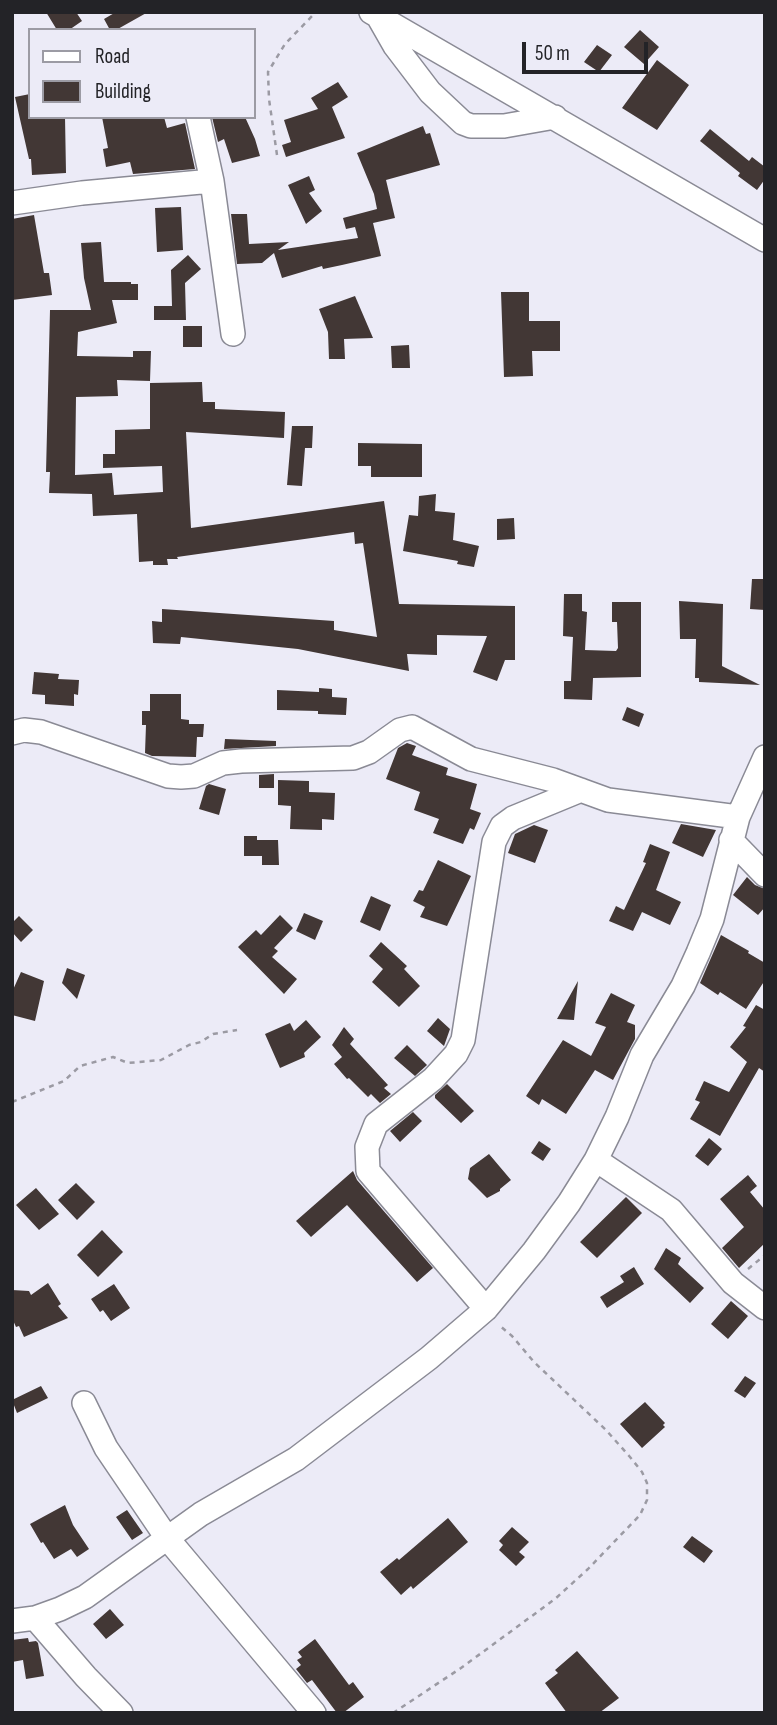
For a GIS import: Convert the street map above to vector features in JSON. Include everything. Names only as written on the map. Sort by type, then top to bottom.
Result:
[{"type":"street","points":[[374,14],[765,240]]},
{"type":"street","points":[[374,14],[424,84],[444,107],[463,123],[471,126],[504,126],[555,117]]},
{"type":"street","points":[[198,119],[212,181],[233,334]]},
{"type":"street","points":[[12,203],[82,193],[212,181]]},
{"type":"street","points":[[12,733],[24,730],[41,733],[168,776],[181,777],[194,776],[223,763],[352,758],[369,752],[400,730],[412,727],[471,759],[623,804],[670,807],[738,817]]},
{"type":"street","points":[[12,1621],[35,1618],[85,1597],[201,1514],[296,1459],[429,1358],[484,1311],[541,1241],[596,1160],[642,1055],[683,986],[698,953],[712,919],[738,817],[765,757]]},
{"type":"street","points":[[484,1311],[368,1171],[367,1147],[376,1124],[433,1079],[456,1054],[463,1040],[494,842],[502,826],[513,818],[581,790]]},
{"type":"street","points":[[731,840],[765,875]]},
{"type":"street","points":[[596,1160],[671,1210],[733,1283],[765,1308]]},
{"type":"street","points":[[84,1403],[106,1448],[167,1538],[314,1713]]},
{"type":"street","points":[[35,1618],[121,1713]]},
{"type":"path","points":[[277,155],[268,72],[285,44],[316,12]]},
{"type":"path","points":[[12,1102],[64,1081],[80,1066],[113,1057],[128,1063],[161,1060],[213,1034],[237,1030]]},
{"type":"path","points":[[393,1713],[461,1668],[555,1599],[640,1516],[647,1500],[647,1483],[630,1457],[606,1430],[534,1362],[512,1336],[484,1311]]},
{"type":"building","points":[[46,12],[76,12],[82,21],[72,28],[56,28]]},
{"type":"building","points":[[116,12],[148,12],[120,28],[109,28],[104,19]]},
{"type":"building","points":[[640,30],[659,47],[644,64],[624,47]]},
{"type":"building","points":[[597,45],[612,55],[599,72],[584,62]]},
{"type":"building","points":[[657,60],[689,85],[657,130],[622,108]]},
{"type":"building","points":[[338,82],[348,97],[332,107],[345,138],[286,157],[282,145],[291,142],[284,120],[318,109],[311,98]]},
{"type":"building","points":[[28,94],[28,119],[65,119],[66,173],[32,175],[31,159],[15,97]]},
{"type":"building","points":[[102,119],[165,119],[167,128],[185,123],[195,169],[133,174],[130,162],[106,167],[103,149],[108,148]]},
{"type":"building","points":[[212,119],[246,119],[260,156],[232,163],[224,139],[218,142]]},
{"type":"building","points":[[423,126],[426,134],[430,133],[440,165],[386,180],[395,218],[373,223],[381,256],[323,269],[322,266],[282,278],[274,253],[262,263],[237,264],[231,214],[247,214],[249,244],[289,242],[278,250],[358,238],[355,227],[346,229],[343,218],[377,209],[374,194],[357,153]]},
{"type":"building","points":[[710,129],[749,161],[752,157],[765,167],[765,179],[757,190],[700,141]]},
{"type":"building","points":[[309,176],[315,190],[309,193],[322,211],[306,224],[288,185]]},
{"type":"building","points":[[181,207],[183,250],[157,252],[155,208]]},
{"type":"building","points":[[34,215],[44,273],[49,273],[52,295],[12,300],[12,219]]},
{"type":"building","points":[[101,242],[104,282],[138,284],[138,300],[112,300],[117,323],[78,332],[77,356],[133,357],[133,351],[151,351],[150,381],[117,380],[118,396],[76,397],[75,475],[112,473],[114,495],[163,492],[162,466],[103,468],[103,454],[115,454],[115,430],[150,429],[150,383],[202,382],[203,402],[215,402],[215,409],[285,412],[284,438],[186,432],[191,528],[384,501],[399,604],[515,606],[515,660],[505,660],[497,681],[473,672],[487,636],[437,635],[437,655],[407,654],[409,671],[298,649],[181,637],[180,644],[153,643],[152,621],[162,622],[162,609],[334,621],[334,630],[377,637],[363,543],[355,544],[354,532],[177,557],[178,559],[167,559],[168,565],[153,565],[153,561],[139,562],[137,514],[93,516],[92,494],[49,493],[50,472],[46,472],[50,310],[91,310],[84,278],[81,243]]},
{"type":"building","points":[[188,255],[201,269],[185,283],[186,320],[154,320],[154,306],[172,306],[171,270]]},
{"type":"building","points":[[501,292],[529,292],[529,321],[560,321],[560,351],[532,351],[533,376],[504,377]]},
{"type":"building","points":[[355,296],[373,338],[344,339],[345,359],[329,359],[328,332],[319,309]]},
{"type":"building","points":[[183,326],[202,326],[202,347],[183,347]]},
{"type":"building","points":[[409,345],[410,368],[392,368],[391,346]]},
{"type":"building","points":[[292,426],[313,426],[312,448],[305,448],[302,486],[287,485]]},
{"type":"building","points":[[358,443],[422,444],[422,477],[371,477],[371,466],[358,466]]},
{"type":"building","points":[[436,494],[435,511],[455,513],[453,540],[479,546],[474,567],[457,564],[458,561],[403,551],[409,515],[418,516],[419,496]]},
{"type":"building","points":[[514,518],[515,539],[497,540],[497,519]]},
{"type":"building","points":[[752,579],[765,579],[765,610],[750,609]]},
{"type":"building","points":[[564,594],[582,594],[582,611],[587,612],[585,650],[616,651],[617,622],[612,622],[612,602],[641,602],[641,677],[593,678],[592,700],[564,699],[564,681],[571,681],[573,637],[563,636]]},
{"type":"building","points":[[679,601],[723,604],[722,666],[760,685],[699,682],[699,678],[695,678],[696,639],[680,639]]},
{"type":"building","points":[[34,672],[59,674],[58,679],[79,680],[78,695],[74,694],[74,706],[45,704],[45,695],[32,694]]},
{"type":"building","points":[[319,688],[332,689],[332,697],[347,698],[346,715],[277,710],[277,690],[319,692]]},
{"type":"building","points":[[150,694],[181,694],[181,719],[189,720],[189,724],[204,724],[203,737],[197,737],[196,757],[152,756],[145,753],[146,725],[142,725],[142,711],[150,711]]},
{"type":"building","points":[[627,707],[644,714],[639,727],[622,720]]},
{"type":"building","points":[[225,739],[276,741],[276,746],[224,749]]},
{"type":"building","points":[[407,743],[416,746],[412,755],[448,768],[446,775],[477,784],[470,809],[481,813],[474,830],[470,828],[463,844],[433,833],[439,819],[414,810],[420,792],[386,779],[398,748]]},
{"type":"building","points":[[274,774],[274,788],[259,788],[259,775]]},
{"type":"building","points":[[278,780],[309,781],[309,792],[335,793],[334,820],[322,819],[322,830],[290,829],[291,806],[278,805]]},
{"type":"building","points":[[209,784],[226,789],[219,815],[199,809]]},
{"type":"building","points":[[681,824],[716,830],[703,857],[672,843]]},
{"type":"building","points":[[534,825],[548,830],[535,863],[508,853],[515,834]]},
{"type":"building","points":[[244,836],[257,836],[257,840],[278,840],[279,865],[262,865],[262,856],[244,856]]},
{"type":"building","points":[[650,844],[670,852],[656,890],[681,902],[670,925],[642,912],[633,931],[609,921],[616,906],[624,910],[646,863],[643,862]]},
{"type":"building","points":[[438,860],[471,876],[447,926],[420,917],[425,907],[413,901],[419,890],[423,891]]},
{"type":"building","points":[[747,877],[755,885],[765,889],[765,907],[758,915],[733,895]]},
{"type":"building","points":[[371,896],[391,905],[380,931],[360,922]]},
{"type":"building","points":[[304,913],[323,921],[315,940],[296,931]]},
{"type":"building","points":[[280,915],[293,928],[274,948],[278,951],[272,957],[297,979],[284,994],[238,947],[256,930],[261,935]]},
{"type":"building","points":[[19,916],[33,930],[21,942],[12,932],[12,923]]},
{"type":"building","points":[[721,935],[765,963],[765,980],[746,1009],[700,983]]},
{"type":"building","points":[[381,942],[407,966],[404,969],[420,986],[399,1007],[372,982],[383,969],[369,956]]},
{"type":"building","points":[[67,968],[85,975],[77,999],[62,983]]},
{"type":"building","points":[[21,972],[44,981],[35,1021],[12,1015],[12,992]]},
{"type":"building","points":[[578,981],[574,1020],[557,1019]]},
{"type":"building","points":[[611,993],[635,1005],[627,1022],[635,1025],[635,1039],[613,1080],[595,1070],[566,1114],[542,1099],[539,1105],[526,1096],[563,1040],[591,1056],[606,1027],[595,1023]]},
{"type":"building","points":[[756,1005],[765,1010],[765,1072],[759,1068],[720,1136],[690,1119],[700,1102],[695,1100],[704,1081],[729,1092],[747,1062],[730,1047],[746,1027],[743,1026]]},
{"type":"building","points":[[438,1018],[450,1029],[444,1046],[427,1031]]},
{"type":"building","points":[[306,1020],[321,1037],[304,1053],[305,1057],[280,1068],[265,1034],[290,1023],[294,1031]]},
{"type":"building","points":[[344,1027],[354,1039],[350,1044],[388,1085],[384,1088],[391,1094],[380,1103],[371,1094],[368,1097],[334,1064],[342,1057],[332,1045]]},
{"type":"building","points":[[407,1045],[427,1065],[415,1076],[394,1058]]},
{"type":"building","points":[[447,1084],[474,1111],[461,1123],[435,1098]]},
{"type":"building","points":[[413,1112],[422,1121],[400,1142],[390,1131]]},
{"type":"building","points":[[709,1138],[722,1149],[708,1166],[695,1156]]},
{"type":"building","points":[[539,1141],[551,1149],[543,1161],[531,1153]]},
{"type":"building","points":[[489,1154],[511,1180],[500,1191],[487,1198],[468,1179],[470,1168]]},
{"type":"building","points":[[353,1171],[357,1180],[433,1268],[417,1282],[347,1205],[311,1237],[296,1221]]},
{"type":"building","points":[[748,1175],[757,1186],[750,1192],[765,1210],[765,1243],[739,1268],[722,1248],[744,1227],[720,1199]]},
{"type":"building","points":[[76,1183],[95,1202],[77,1220],[58,1200]]},
{"type":"building","points":[[36,1188],[59,1214],[39,1230],[16,1205]]},
{"type":"building","points":[[626,1197],[642,1213],[597,1258],[580,1242]]},
{"type":"building","points":[[102,1230],[123,1252],[98,1277],[77,1255]]},
{"type":"building","points":[[666,1248],[681,1258],[678,1264],[704,1288],[690,1303],[654,1269]]},
{"type":"building","points":[[634,1267],[644,1284],[607,1308],[600,1297],[624,1282],[620,1276]]},
{"type":"building","points":[[48,1283],[61,1304],[58,1306],[68,1318],[24,1337],[12,1318],[12,1290],[29,1291],[31,1295]]},
{"type":"building","points":[[114,1284],[130,1308],[111,1321],[91,1299]]},
{"type":"building","points":[[731,1301],[748,1316],[728,1339],[711,1324]]},
{"type":"building","points":[[745,1376],[756,1383],[745,1398],[734,1391]]},
{"type":"building","points":[[41,1386],[48,1398],[17,1413],[12,1400]]},
{"type":"building","points":[[645,1402],[665,1423],[665,1427],[642,1448],[620,1424]]},
{"type":"building","points":[[65,1505],[73,1525],[89,1549],[77,1557],[71,1549],[54,1559],[30,1524]]},
{"type":"building","points":[[127,1510],[143,1533],[132,1540],[116,1517]]},
{"type":"building","points":[[448,1518],[468,1542],[413,1589],[411,1586],[401,1595],[380,1572],[397,1558],[399,1560]]},
{"type":"building","points":[[512,1527],[529,1542],[519,1552],[525,1557],[516,1566],[499,1550],[503,1545],[499,1541]]},
{"type":"building","points":[[692,1536],[713,1551],[704,1563],[683,1547]]},
{"type":"building","points":[[110,1609],[124,1625],[106,1639],[93,1624]]},
{"type":"building","points":[[28,1638],[29,1642],[38,1643],[44,1676],[26,1679],[23,1660],[12,1662],[12,1640]]},
{"type":"building","points":[[315,1639],[349,1685],[353,1682],[364,1697],[343,1713],[337,1713],[312,1680],[307,1683],[296,1669],[301,1665],[297,1660],[302,1657],[298,1652]]},
{"type":"building","points":[[577,1651],[619,1698],[599,1713],[567,1713],[545,1683],[558,1673],[555,1670]]}]
